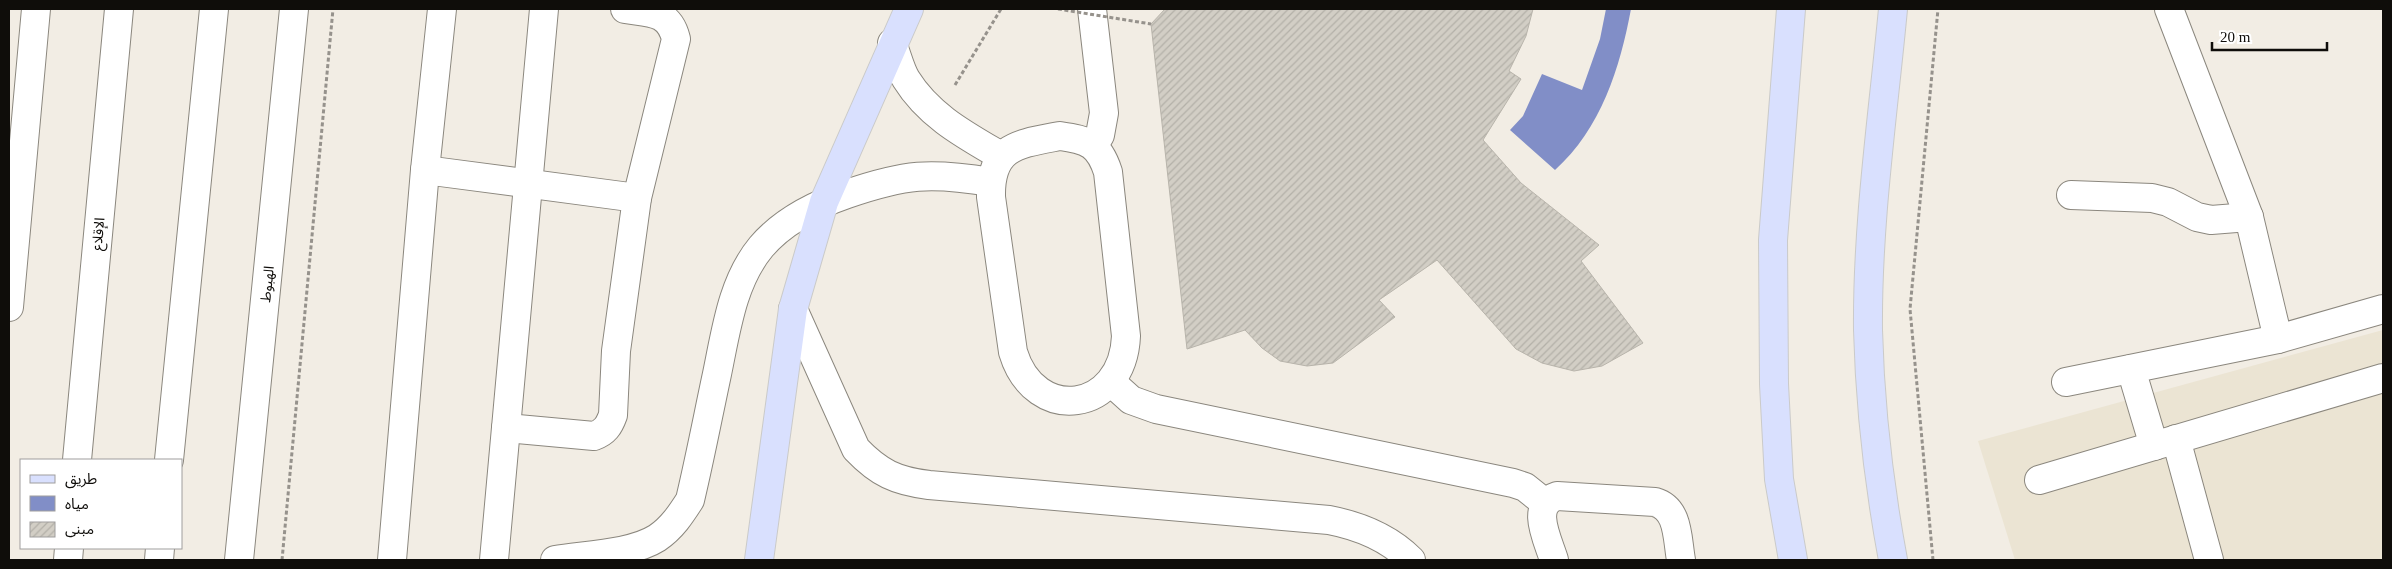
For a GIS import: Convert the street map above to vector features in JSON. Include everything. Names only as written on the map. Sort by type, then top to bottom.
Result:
[{"type":"main road","points":[[759,560],[794,309],[824,202],[892,43],[910,9]]},
{"type":"main road","points":[[1791,9],[1773,250],[1774,384],[1779,478],[1793,560]]},
{"type":"main road","points":[[1893,9],[1871,240],[1868,330],[1874,424],[1893,560]]},
{"type":"street","points":[[9,307],[36,9]]},
{"type":"street","name":"الإقلاع","points":[[77,459],[119,9]]},
{"type":"street","points":[[169,459],[214,9]]},
{"type":"street","name":"الهبوط","points":[[239,560],[294,9]]},
{"type":"street","points":[[394,560],[425,170],[442,9]]},
{"type":"street","points":[[494,560],[544,9]]},
{"type":"street","points":[[506,428],[594,436],[604,432],[610,424],[613,415],[616,351],[637,198],[676,39],[674,29],[668,20],[659,15],[625,9]]},
{"type":"street","points":[[1092,9],[1104,113],[1100,135],[1094,145]]},
{"type":"street","points":[[2169,9],[2249,217],[2278,339]]},
{"type":"street","points":[[892,43],[905,78],[918,96],[937,116],[1001,156]]},
{"type":"street","points":[[1060,136],[1079,138],[1094,145],[1104,159],[1108,172],[1126,336],[1125,352],[1120,368],[1111,382],[1097,394],[1079,400],[1061,400],[1044,395],[1029,384],[1018,369],[1013,352],[991,182],[1001,156],[1010,148],[1022,143],[1060,136]]},
{"type":"street","points":[[425,170],[637,198]]},
{"type":"street","points":[[555,560],[632,548],[657,538],[677,521],[690,500],[729,316],[741,279],[761,247],[781,228],[788,222],[824,202],[886,181],[914,176],[943,176],[991,182]]},
{"type":"street","points":[[2071,195],[2152,198],[2168,202],[2197,216],[2211,220],[2249,217]]},
{"type":"street","points":[[2066,382],[2278,339],[2383,308]]},
{"type":"street","points":[[794,309],[856,449],[868,461],[886,474],[905,482],[1329,520],[1354,524],[1378,535],[1401,550],[1411,560]]},
{"type":"street","points":[[2131,369],[2165,442],[2209,560]]},
{"type":"street","points":[[2039,480],[2383,378]]},
{"type":"street","points":[[1111,382],[1131,400],[1156,410],[1513,483],[1525,487],[1546,502]]},
{"type":"street","points":[[1554,560],[1541,519],[1541,510],[1546,502],[1557,496],[1655,502],[1664,505],[1671,512],[1675,522],[1681,560]]},
{"type":"path","points":[[282,560],[333,9]]},
{"type":"path","points":[[937,116],[1001,9]]},
{"type":"path","points":[[1058,9],[1151,24]]},
{"type":"path","points":[[1933,560],[1910,310],[1938,9]]},
{"type":"shaded area","points":[[2383,330],[2383,560],[2015,560],[1978,441]]},
{"type":"water","points":[[1606,9],[1631,9],[1621,53],[1606,96],[1596,117],[1585,136],[1555,170],[1510,130],[1523,116],[1542,74],[1582,90],[1600,39]]},
{"type":"building","points":[[1165,9],[1533,9],[1526,36],[1509,71],[1521,79],[1483,140],[1521,183],[1599,245],[1581,261],[1643,343],[1602,366],[1574,371],[1542,363],[1516,349],[1437,260],[1379,300],[1395,317],[1333,363],[1307,366],[1280,361],[1262,348],[1245,330],[1187,349],[1151,24]]}]
